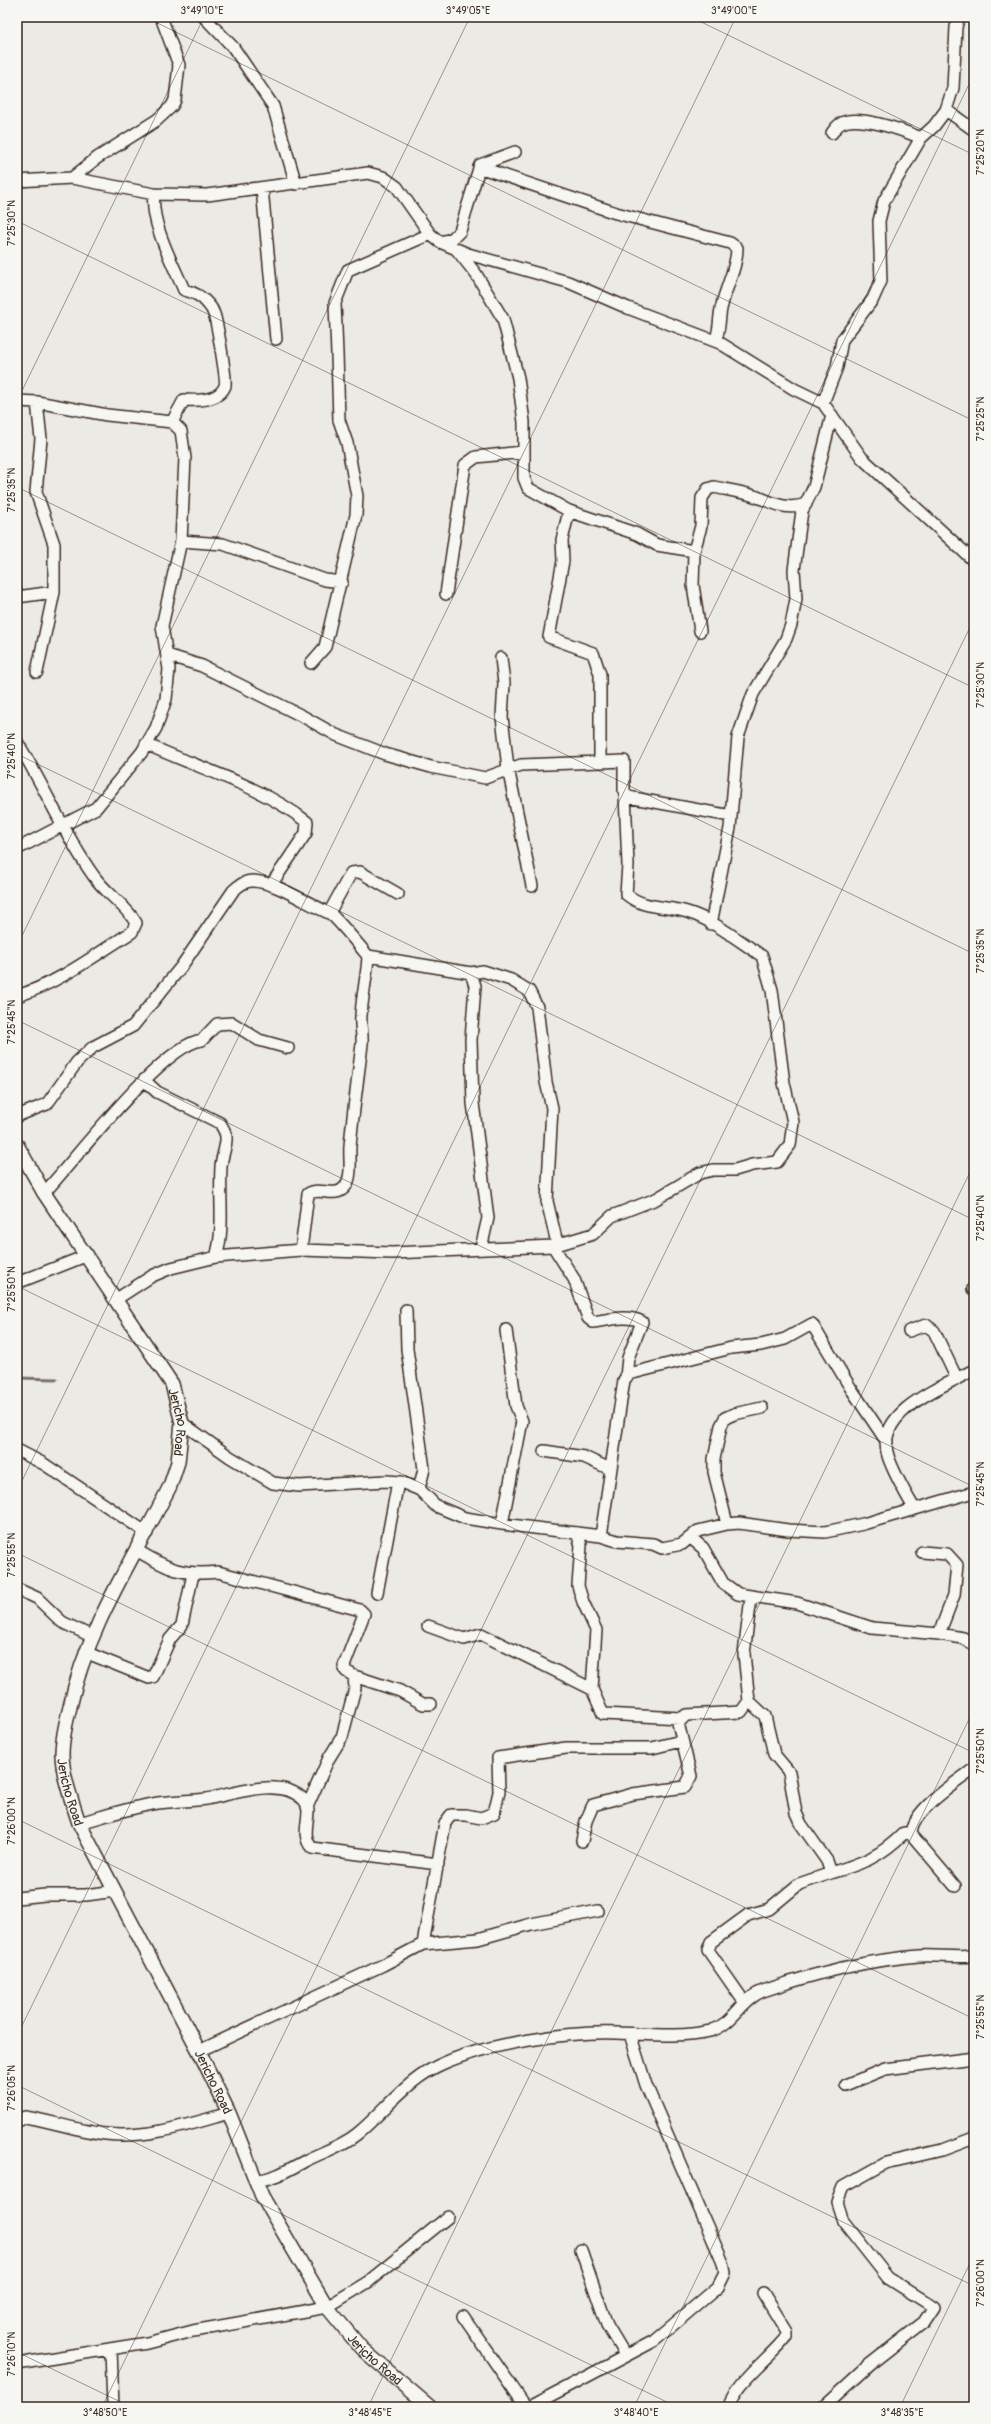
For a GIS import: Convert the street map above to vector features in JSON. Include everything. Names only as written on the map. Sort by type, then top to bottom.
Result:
[{"type":"street","points":[[72,178],[97,158],[157,120],[172,106],[175,100],[179,65],[171,40],[161,17]]},
{"type":"street","points":[[167,17],[171,40]]},
{"type":"street","points":[[204,17],[232,47],[273,106],[296,184]]},
{"type":"street","points":[[823,403],[837,367],[842,340],[873,299],[881,281],[879,221],[884,202],[921,138],[934,126],[946,110],[953,88],[956,27],[959,17]]},
{"type":"street","points":[[946,110],[974,130]]},
{"type":"street","points":[[832,133],[841,123],[859,120],[902,129],[921,138]]},
{"type":"street","points":[[440,242],[452,239],[460,231],[480,167],[483,162],[515,152]]},
{"type":"street","points":[[480,167],[616,213],[730,243],[737,248],[737,260],[726,288],[721,308],[720,330],[715,341]]},
{"type":"street","points":[[17,181],[72,178],[154,194],[207,195],[368,173],[383,177],[397,187],[430,234],[440,242],[468,254],[568,282],[628,308],[715,341],[794,389],[823,403],[862,458],[974,561]]},
{"type":"street","points":[[262,188],[276,338]]},
{"type":"street","points":[[154,194],[152,207],[154,215],[184,290],[194,292],[206,302],[214,314],[226,373],[225,386],[218,394],[207,399],[184,400],[172,422]]},
{"type":"street","points":[[311,663],[325,646],[342,582],[356,515],[357,496],[347,443],[340,420],[335,303],[348,270],[430,234]]},
{"type":"street","points":[[457,249],[476,274],[503,320],[518,378],[524,422],[524,478],[528,488],[569,511],[637,534],[657,545],[694,551]]},
{"type":"street","points":[[17,401],[37,402],[107,415],[172,422],[181,431],[185,458],[181,541],[162,626],[169,669],[166,699],[156,728],[146,744],[96,808],[63,827],[17,849]]},
{"type":"street","points":[[37,402],[40,439],[36,492],[54,544],[54,592],[37,672]]},
{"type":"street","points":[[712,924],[731,816],[738,737],[753,694],[786,638],[790,625],[796,599],[794,570],[797,535],[806,504],[814,487],[822,462],[832,415]]},
{"type":"street","points":[[446,594],[465,465],[476,457],[524,452]]},
{"type":"street","points":[[700,631],[694,603],[694,551],[701,526],[702,498],[708,489],[720,488],[757,497],[786,507],[795,508],[806,504]]},
{"type":"street","points":[[569,511],[562,540],[563,561],[549,636],[593,653],[600,674],[600,762]]},
{"type":"street","points":[[181,541],[223,544],[325,580],[342,582]]},
{"type":"street","points":[[17,597],[54,592]]},
{"type":"street","points":[[115,1300],[152,1276],[171,1268],[216,1257],[301,1250],[392,1253],[481,1248],[524,1248],[555,1244],[593,1234],[612,1216],[656,1200],[700,1173],[713,1170],[735,1170],[752,1165],[777,1162],[790,1145],[793,1122],[783,1076],[772,990],[762,956],[712,924],[688,912],[636,903],[626,894],[628,865],[624,761],[521,765],[508,768],[495,776],[485,778],[431,767],[385,754],[336,735],[304,717],[202,666],[167,655]]},
{"type":"street","points":[[501,658],[504,683],[502,717],[508,768],[532,886]]},
{"type":"street","points":[[17,742],[30,762],[63,827],[92,875],[134,920],[136,926],[132,932],[58,979],[17,996]]},
{"type":"street","points":[[146,744],[197,767],[226,776],[287,808],[307,822],[306,833],[271,885]]},
{"type":"street","points":[[625,795],[731,816]]},
{"type":"street","points":[[329,913],[352,873],[355,871],[360,872],[398,894]]},
{"type":"street","points":[[17,1116],[47,1104],[77,1062],[93,1047],[133,1026],[181,968],[237,887],[252,881],[271,885],[329,913],[359,943],[368,956],[367,978],[360,1016],[362,1043],[354,1093],[349,1155],[350,1178],[343,1189],[338,1192],[312,1191],[308,1194],[301,1250]]},
{"type":"street","points":[[368,956],[471,974],[483,971],[510,980],[529,991],[537,1007],[546,1082],[552,1108],[547,1201],[555,1244],[574,1279],[588,1318],[593,1322],[624,1318],[636,1319],[642,1322],[628,1358],[601,1536]]},
{"type":"street","points":[[471,974],[475,986],[471,1040],[473,1103],[488,1218],[481,1248]]},
{"type":"street","points":[[44,1193],[144,1080],[182,1047],[192,1041],[202,1040],[217,1024],[232,1023],[259,1040],[288,1048]]},
{"type":"street","points":[[144,1080],[157,1092],[220,1123],[223,1129],[226,1138],[222,1155],[219,1187],[222,1225],[216,1257]]},
{"type":"street","name":"Jericho Road","points":[[17,1146],[44,1193],[88,1256],[115,1300],[172,1384],[182,1423],[178,1462],[170,1486],[138,1551],[92,1636],[74,1685],[65,1725],[62,1755],[70,1795],[79,1823],[199,2051],[229,2113],[255,2181],[327,2307],[362,2349],[430,2407]]},
{"type":"street","points":[[17,1283],[88,1256]]},
{"type":"street","points":[[406,1310],[407,1349],[424,1470],[420,1485],[415,1488]]},
{"type":"street","points":[[626,1377],[629,1374],[731,1348],[761,1345],[785,1339],[812,1324],[850,1387],[887,1442]]},
{"type":"street","points":[[909,1332],[926,1325],[934,1330],[956,1379]]},
{"type":"street","points":[[502,1524],[522,1421],[516,1406],[506,1330]]},
{"type":"street","points":[[914,1508],[903,1489],[888,1454],[887,1442],[891,1424],[903,1410],[974,1370]]},
{"type":"street","points":[[727,1524],[714,1472],[714,1459],[720,1426],[725,1418],[734,1414],[762,1408]]},
{"type":"street","points":[[182,1423],[230,1458],[273,1482],[299,1486],[386,1481],[398,1482],[415,1488],[445,1510],[465,1518],[601,1536],[617,1541],[653,1544],[662,1548],[682,1544],[698,1531],[727,1524],[825,1532],[863,1524],[914,1508],[974,1492]]},
{"type":"street","points":[[17,1450],[44,1464],[147,1533]]},
{"type":"street","points":[[544,1451],[584,1457],[610,1469]]},
{"type":"street","points":[[377,1593],[398,1482]]},
{"type":"street","points":[[577,1534],[581,1546],[578,1586],[583,1602],[596,1630],[592,1688],[603,1714],[681,1718]]},
{"type":"street","points":[[690,1538],[703,1548],[723,1584],[738,1594],[797,1603],[872,1628],[938,1634],[963,1638],[974,1645]]},
{"type":"street","points":[[138,1551],[179,1572],[192,1574],[218,1572],[360,1610],[364,1614],[344,1666],[346,1671],[354,1676],[400,1691],[423,1704],[431,1704]]},
{"type":"street","points":[[922,1552],[946,1554],[957,1565],[954,1595],[938,1634]]},
{"type":"street","points":[[85,1652],[149,1678],[153,1677],[170,1638],[182,1625],[192,1574]]},
{"type":"street","points":[[17,1589],[37,1598],[62,1622],[92,1636]]},
{"type":"street","points":[[751,1597],[744,1654],[749,1701],[765,1716],[774,1754],[789,1772],[796,1813],[801,1824],[827,1861],[831,1873]]},
{"type":"street","points":[[428,1626],[464,1640],[481,1634],[592,1688]]},
{"type":"street","points":[[354,1676],[355,1688],[342,1737],[329,1758],[307,1807],[305,1837],[312,1848],[438,1864]]},
{"type":"street","points":[[582,1841],[586,1821],[593,1805],[633,1794],[685,1787],[690,1776],[678,1723],[681,1718],[686,1715],[741,1712],[749,1701]]},
{"type":"street","points":[[423,1944],[445,1823],[448,1818],[457,1814],[481,1818],[494,1813],[499,1792],[498,1758],[566,1748],[652,1748],[681,1741]]},
{"type":"street","points":[[955,1886],[912,1834],[912,1828],[921,1813],[974,1769]]},
{"type":"street","points":[[79,1823],[158,1803],[208,1799],[265,1788],[298,1795],[305,1801],[307,1807]]},
{"type":"street","points":[[745,2003],[708,1950],[711,1942],[748,1915],[769,1909],[799,1884],[868,1861],[890,1847],[904,1833],[912,1834]]},
{"type":"street","points":[[17,1898],[45,1895],[86,1895],[115,1891]]},
{"type":"street","points":[[199,2051],[383,1965],[423,1944],[478,1939],[531,1924],[598,1911]]},
{"type":"street","points":[[255,2181],[284,2174],[304,2161],[346,2142],[414,2080],[443,2063],[482,2050],[571,2035],[683,2035],[712,2030],[726,2022],[745,2003],[760,1992],[830,1972],[866,1964],[919,1956],[974,1956]]},
{"type":"street","points":[[529,2407],[654,2341],[718,2287],[725,2273],[724,2263],[646,2085],[630,2034]]},
{"type":"street","points":[[846,2085],[886,2069],[974,2058]]},
{"type":"street","points":[[17,2121],[25,2117],[106,2134],[136,2134],[181,2126],[229,2113]]},
{"type":"street","points":[[823,2407],[869,2365],[924,2322],[934,2307],[888,2278],[843,2221],[837,2202],[843,2187],[886,2163],[942,2150],[974,2138]]},
{"type":"street","points":[[17,2364],[111,2349],[201,2330],[327,2307],[368,2282],[448,2217]]},
{"type":"street","points":[[581,2250],[607,2325],[625,2355]]},
{"type":"street","points":[[731,2407],[731,2402],[740,2387],[787,2336],[787,2332],[763,2293]]},
{"type":"street","points":[[462,2316],[526,2407]]},
{"type":"street","points":[[111,2349],[113,2407]]},
{"type":"waterway","points":[[17,1378],[57,1379]]}]
